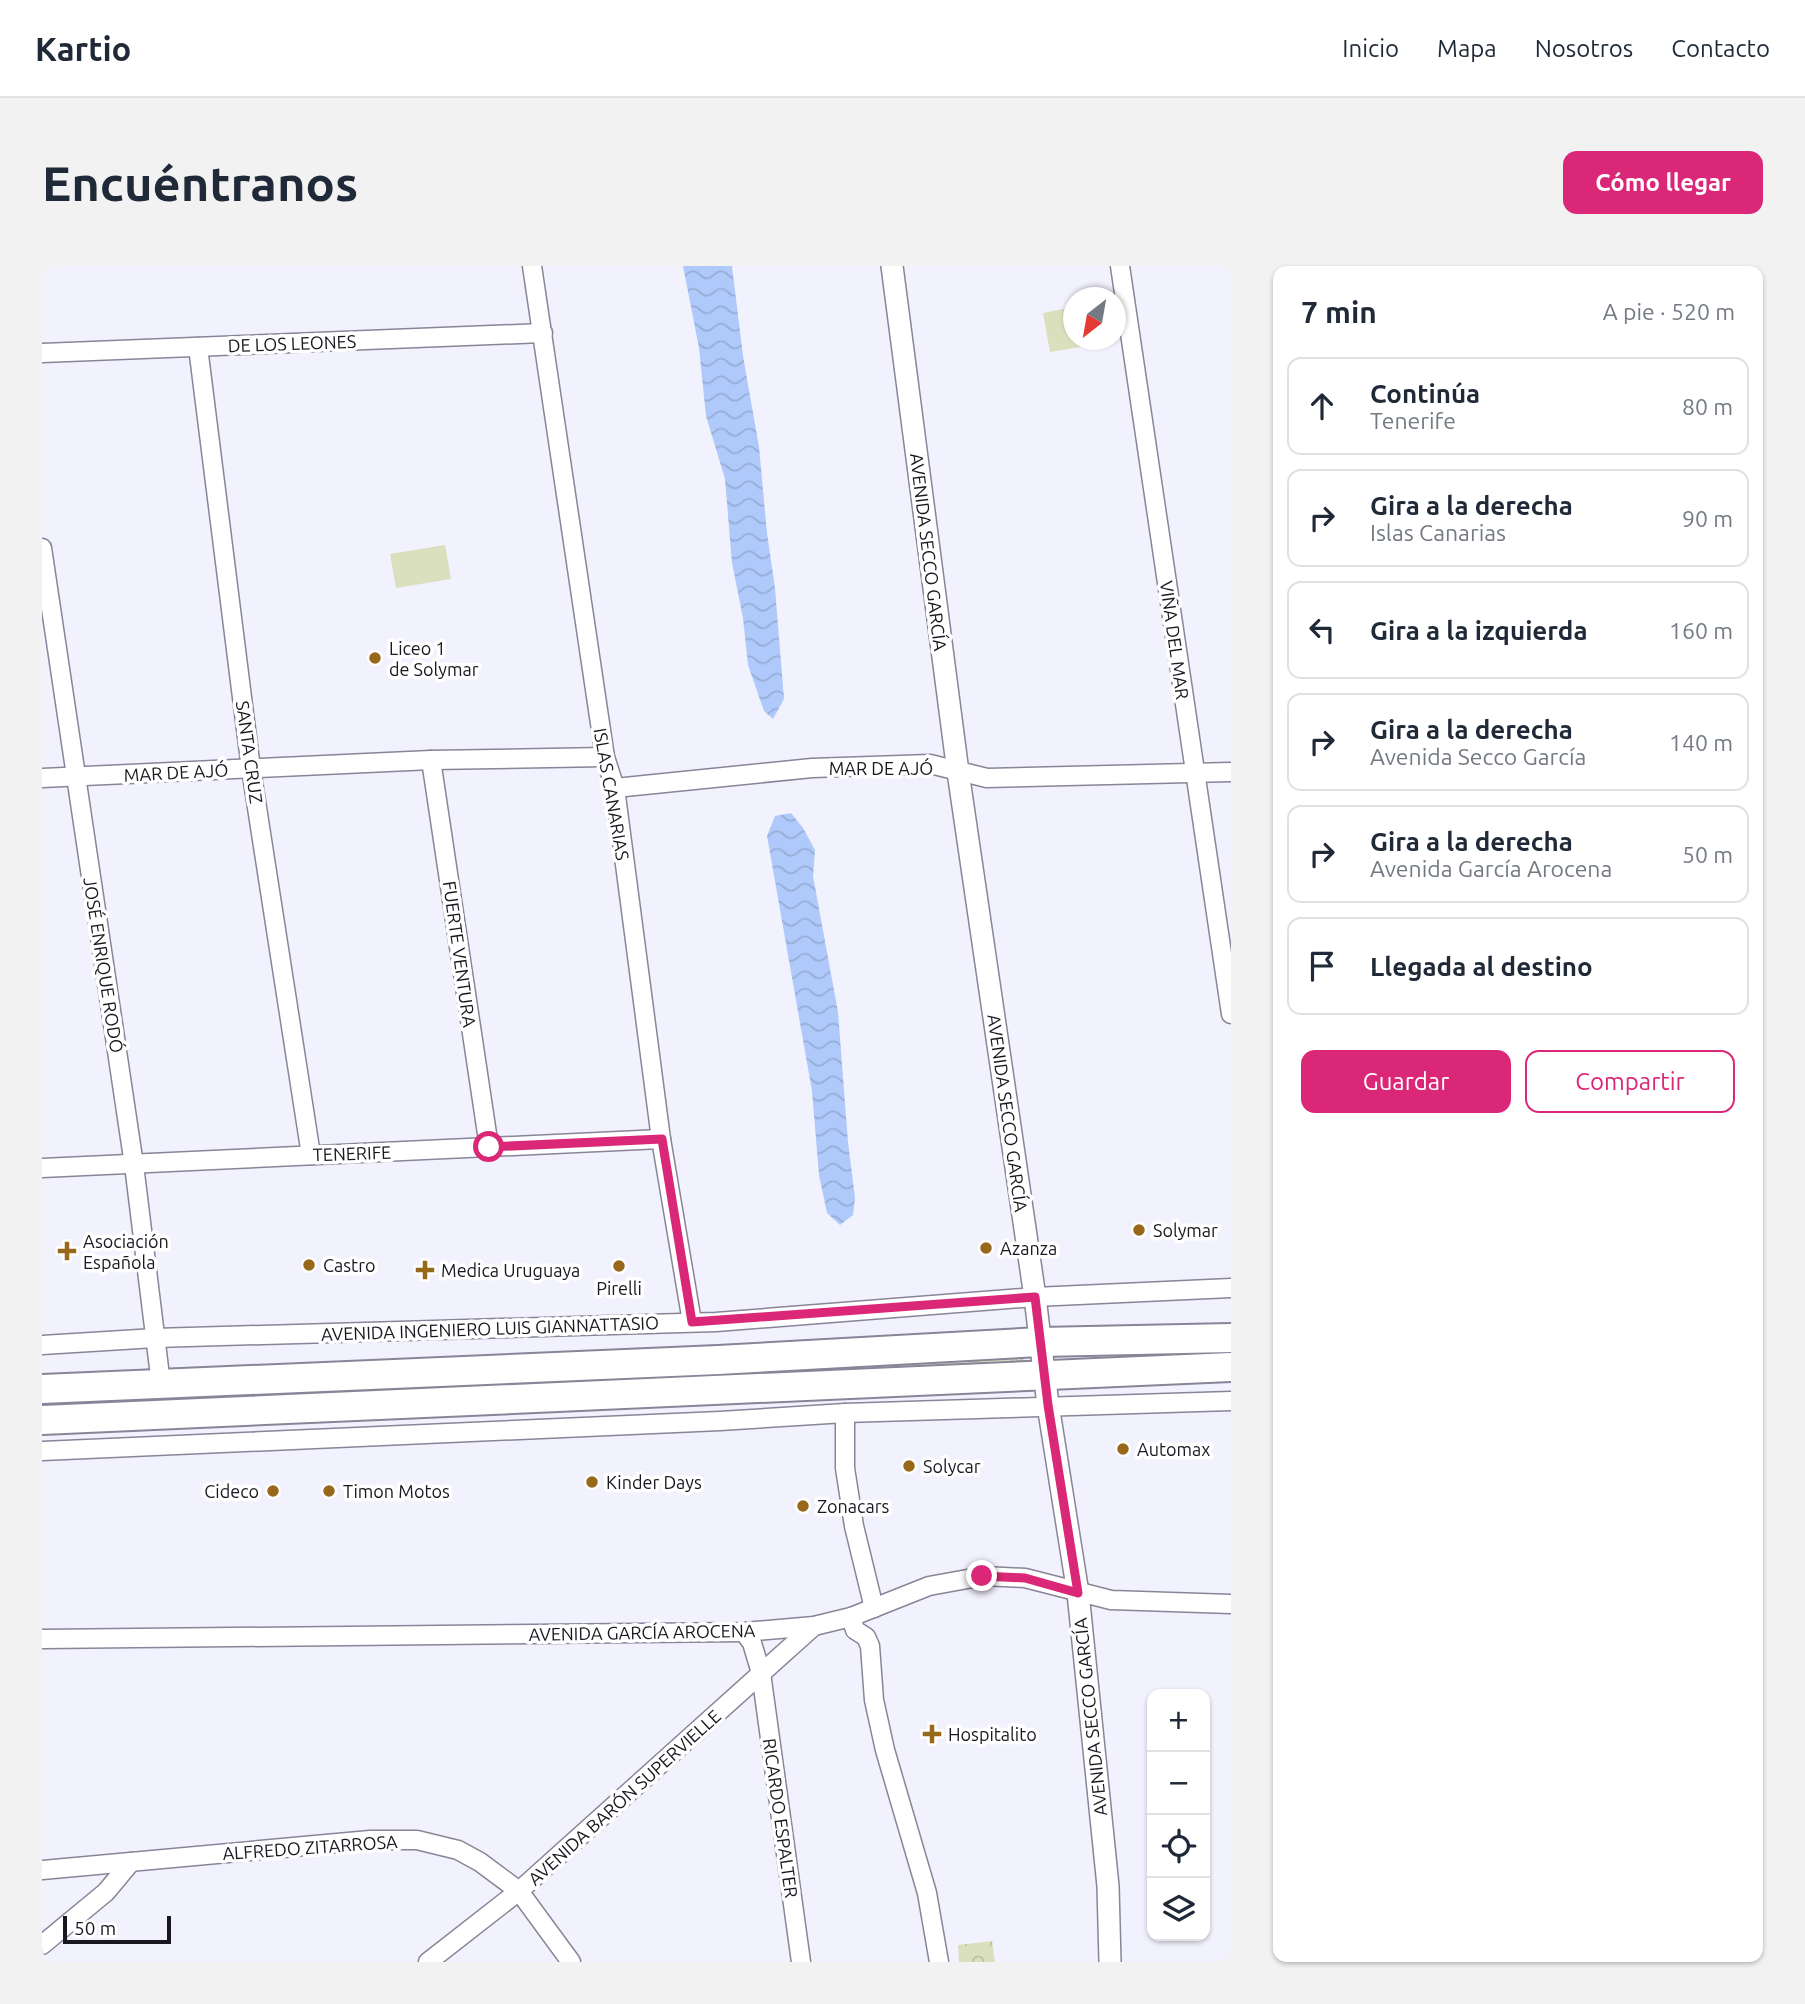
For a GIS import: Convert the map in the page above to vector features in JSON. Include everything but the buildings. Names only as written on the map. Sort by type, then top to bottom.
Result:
[{"type":"main road","points":[[42,1389],[704,1361],[1040,1342],[1231,1338]]},
{"type":"main road","points":[[42,1420],[1231,1367]]},
{"type":"street","name":"ISLAS CANARIAS","points":[[533,266],[605,757],[615,788],[662,1139],[692,1322]]},
{"type":"street","name":"AVENIDA SECCO GARCÍA","points":[[892,266],[958,772],[1035,1297],[1048,1405],[1078,1593],[1108,1886],[1110,1962]]},
{"type":"street","name":"VIÑA DEL MAR","points":[[1120,266],[1231,1014]]},
{"type":"street","name":"DE LOS LEONES","points":[[42,353],[543,333]]},
{"type":"street","name":"SANTA CRUZ","points":[[198,347],[251,769],[311,1155]]},
{"type":"street","name":"JOSÉ ENRIQUE RODÓ","points":[[42,548],[134,1165],[161,1384]]},
{"type":"street","name":"MAR DE AJÓ","points":[[42,778],[431,760],[605,757]]},
{"type":"street","name":"FUERTE VENTURA","points":[[431,760],[489,1147]]},
{"type":"street","name":"MAR DE AJÓ","points":[[615,788],[811,768],[930,764],[987,778],[1231,772]]},
{"type":"street","name":"TENERIFE","points":[[42,1168],[662,1139]]},
{"type":"street","name":"AVENIDA INGENIERO LUIS GIANNATTASIO","points":[[42,1345],[155,1338],[692,1322],[1035,1297],[1231,1288]]},
{"type":"street","points":[[42,1451],[845,1413],[1231,1401]]},
{"type":"street","points":[[845,1413],[845,1468],[854,1526],[873,1608]]},
{"type":"street","name":"AVENIDA GARCÍA AROCENA","points":[[42,1639],[744,1632],[814,1626],[851,1617],[929,1586],[984,1576],[1025,1578],[1111,1600],[1231,1604]]},
{"type":"street","points":[[851,1617],[855,1630],[866,1637],[870,1646],[874,1700],[885,1750],[928,1894],[939,1962]]},
{"type":"street","name":"AVENIDA BARÓN SUPERVIELLE","points":[[428,1962],[519,1891],[814,1626]]},
{"type":"street","name":"RICARDO ESPALTER","points":[[744,1632],[755,1651],[761,1673],[801,1962]]},
{"type":"street","name":"ALFREDO ZITARROSA","points":[[42,1870],[370,1840],[417,1840],[458,1850],[496,1872],[519,1891],[571,1962]]},
{"type":"street","points":[[42,1945],[106,1892],[131,1862]]},
{"type":"green space","points":[[1063,309],[1063,350],[1050,352],[1043,313]]},
{"type":"green space","points":[[445,545],[451,579],[396,588],[390,554]]},
{"type":"green space","points":[[1023,1356],[1025,1361],[1022,1364],[42,1411],[42,1398]]},
{"type":"green space","points":[[992,1941],[995,1962],[959,1962],[958,1945]]},
{"type":"water","points":[[683,266],[732,266],[743,356],[759,447],[775,588],[784,699],[773,719],[764,711],[748,665],[743,618],[732,563],[725,479],[706,416],[699,348]]},
{"type":"water","points":[[791,813],[815,850],[813,876],[838,1012],[855,1198],[853,1215],[840,1225],[827,1213],[819,1175],[812,1091],[767,836],[775,816]]},
{"type":"place","name":"Liceo 1 de Solymar","points":[[375,658]]},
{"type":"place","name":"Solymar","points":[[1139,1230]]},
{"type":"place","name":"Azanza","points":[[986,1248]]},
{"type":"place","name":"Asociación Española","points":[[67,1251]]},
{"type":"place","name":"Castro","points":[[309,1265]]},
{"type":"place","name":"Pirelli","points":[[619,1266]]},
{"type":"place","name":"Medica Uruguaya","points":[[425,1270]]},
{"type":"place","name":"Automax","points":[[1123,1449]]},
{"type":"place","name":"Solycar","points":[[909,1466]]},
{"type":"place","name":"Kinder Days","points":[[592,1482]]},
{"type":"place","name":"Cideco","points":[[273,1491]]},
{"type":"place","name":"Timon Motos","points":[[329,1491]]},
{"type":"place","name":"Zonacars","points":[[803,1506]]},
{"type":"place","name":"Hospitalito","points":[[932,1734]]},
{"type":"route","points":[[489,1147],[662,1139],[692,1322],[1035,1297],[1048,1405],[1078,1593],[1025,1578],[982,1576]]}]
